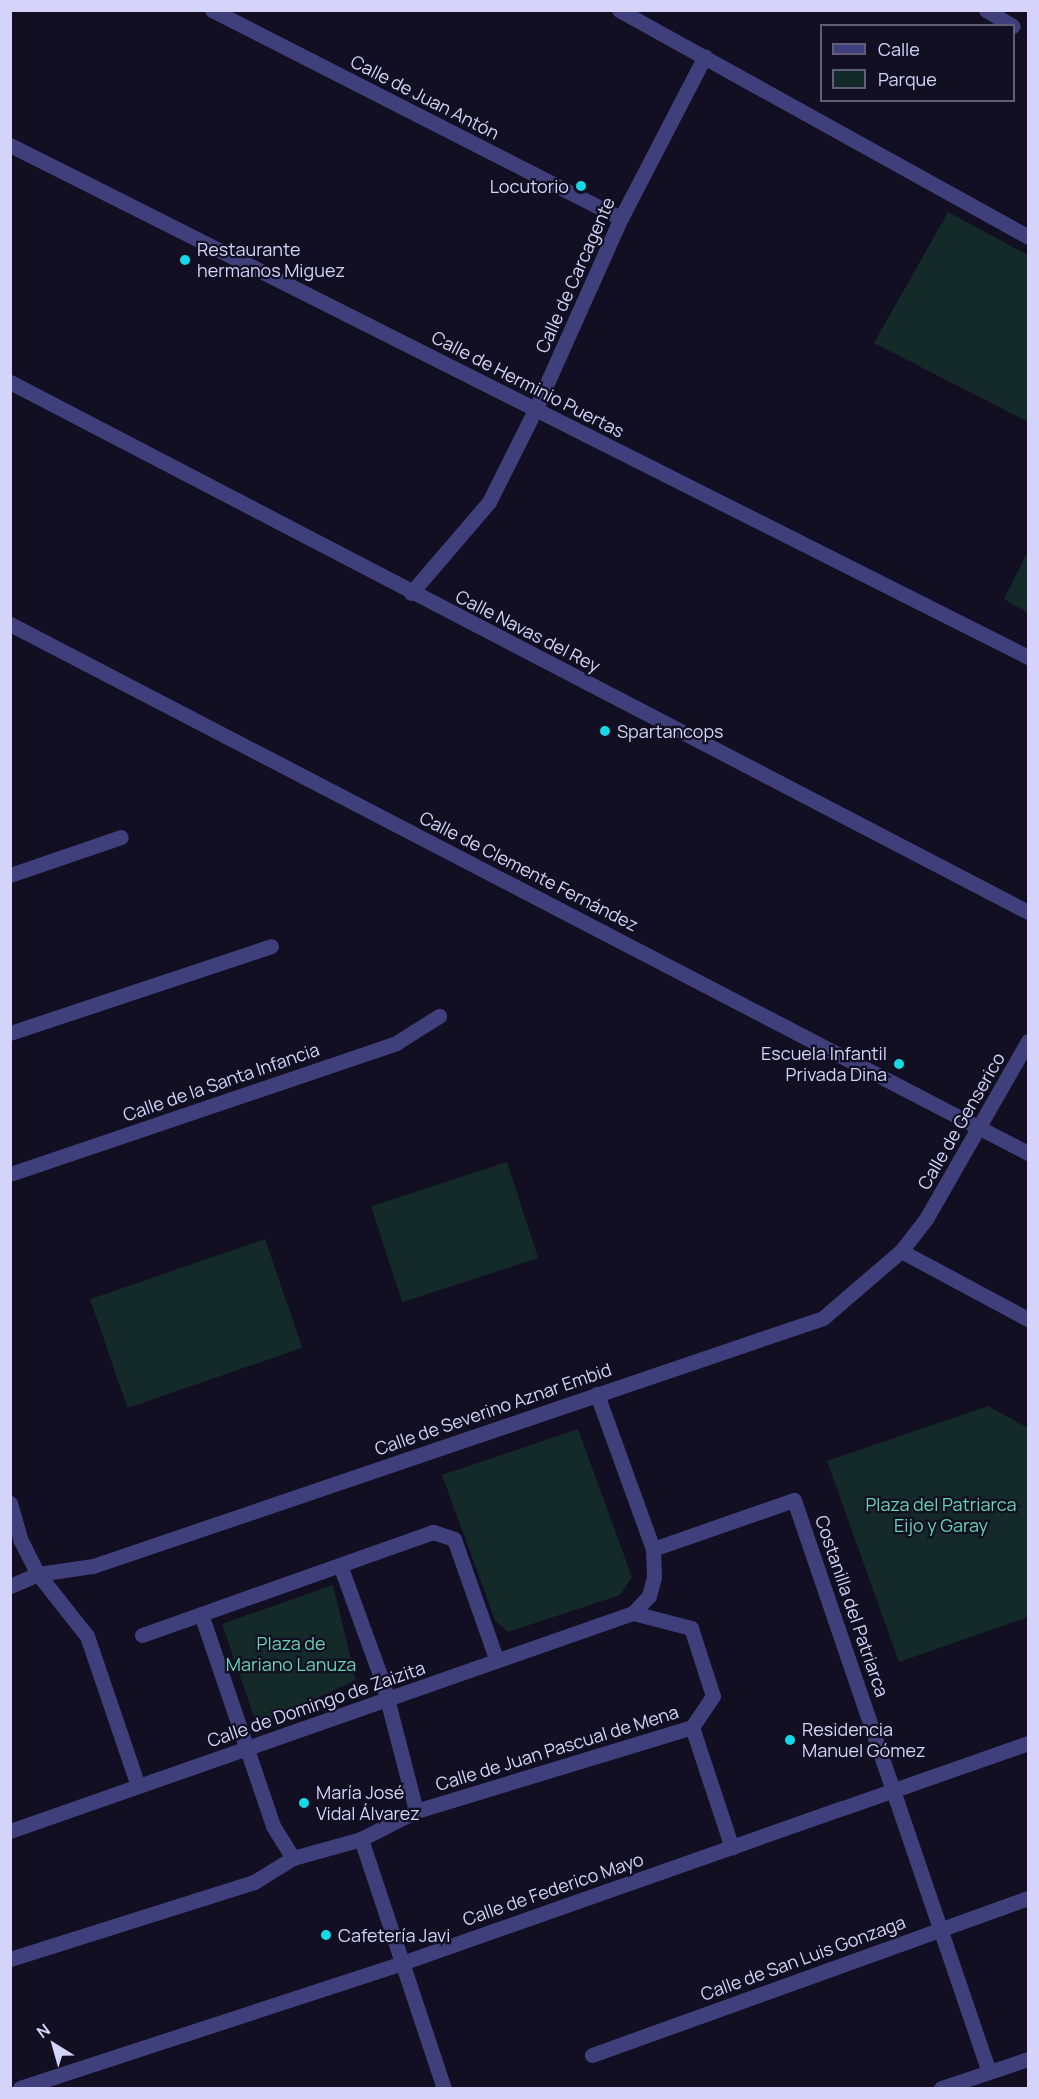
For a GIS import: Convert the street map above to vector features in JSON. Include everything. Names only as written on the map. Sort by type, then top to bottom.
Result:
[{"type":"street","name":"Calle de Juan Antón","points":[[212,10],[621,218]]},
{"type":"street","points":[[620,10],[1029,237]]},
{"type":"street","points":[[986,10],[1010,24]]},
{"type":"street","name":"Calle de Carcagente","points":[[411,592],[489,502],[535,410],[621,218],[705,57]]},
{"type":"street","name":"Calle de Herminio Puertas","points":[[10,146],[1029,657]]},
{"type":"street","name":"Calle Navas del Rey","points":[[10,382],[1029,912]]},
{"type":"street","name":"Calle de Clemente Fernández","points":[[10,624],[1029,1154]]},
{"type":"street","points":[[10,875],[122,837]]},
{"type":"street","points":[[10,1033],[271,946]]},
{"type":"street","name":"Calle de la Santa Infancia","points":[[10,1174],[396,1043],[439,1016]]},
{"type":"street","name":"Calle de Genserico","points":[[926,1219],[981,1129],[1029,1041]]},
{"type":"street","name":"Calle de Severino Aznar Embid","points":[[10,1586],[38,1574],[93,1566],[823,1318],[901,1251],[926,1219]]},
{"type":"street","points":[[901,1251],[1029,1319]]},
{"type":"street","points":[[597,1394],[653,1549],[654,1577],[648,1596],[633,1613],[691,1628],[713,1696],[692,1727]]},
{"type":"street","name":"Costanilla del Patriarca","points":[[653,1549],[794,1500],[989,2072]]},
{"type":"street","points":[[10,1503],[20,1539],[38,1574],[87,1636],[138,1786]]},
{"type":"street","points":[[142,1635],[433,1532],[454,1539],[497,1661]]},
{"type":"street","points":[[340,1565],[386,1699],[416,1811]]},
{"type":"street","name":"Calle de Domingo de Zaizita","points":[[10,1831],[633,1613]]},
{"type":"street","points":[[201,1614],[273,1826],[293,1858]]},
{"type":"street","name":"Calle de Juan Pascual de Mena","points":[[10,1959],[254,1882],[293,1858],[361,1839],[416,1811],[692,1727],[732,1848]]},
{"type":"street","name":"Calle de Federico Mayo","points":[[20,2088],[402,1963],[1029,1743]]},
{"type":"street","points":[[361,1839],[444,2088]]},
{"type":"street","name":"Calle de San Luis Gonzaga","points":[[592,2055],[1029,1898]]},
{"type":"street","points":[[941,2088],[1029,2059]]},
{"type":"green space","points":[[948,212],[1028,255],[1028,422],[874,343]]},
{"type":"green space","points":[[1028,551],[1028,613],[1004,599]]},
{"type":"green space","points":[[507,1162],[538,1258],[402,1302],[371,1206]]},
{"type":"green space","points":[[265,1239],[302,1348],[128,1408],[90,1299]]},
{"type":"green space","name":"Plaza del Patriarca Eijo y Garay","points":[[988,1406],[1028,1428],[1028,1617],[899,1662],[827,1461]]},
{"type":"green space","points":[[578,1429],[632,1577],[620,1595],[508,1632],[495,1620],[442,1475]]},
{"type":"green space","name":"Plaza de Mariano Lanuza","points":[[333,1585],[356,1680],[257,1726],[222,1624]]},
{"type":"place","name":"Locutorio","points":[[581,186]]},
{"type":"place","name":"Restaurante hermanos Miguez","points":[[185,260]]},
{"type":"place","name":"Spartancops","points":[[605,731]]},
{"type":"place","name":"Escuela Infantil Privada Dina","points":[[899,1064]]},
{"type":"place","name":"Residencia Manuel Gómez","points":[[790,1740]]},
{"type":"place","name":"María José Vidal Álvarez","points":[[304,1803]]},
{"type":"place","name":"Cafetería Javi","points":[[326,1935]]}]
